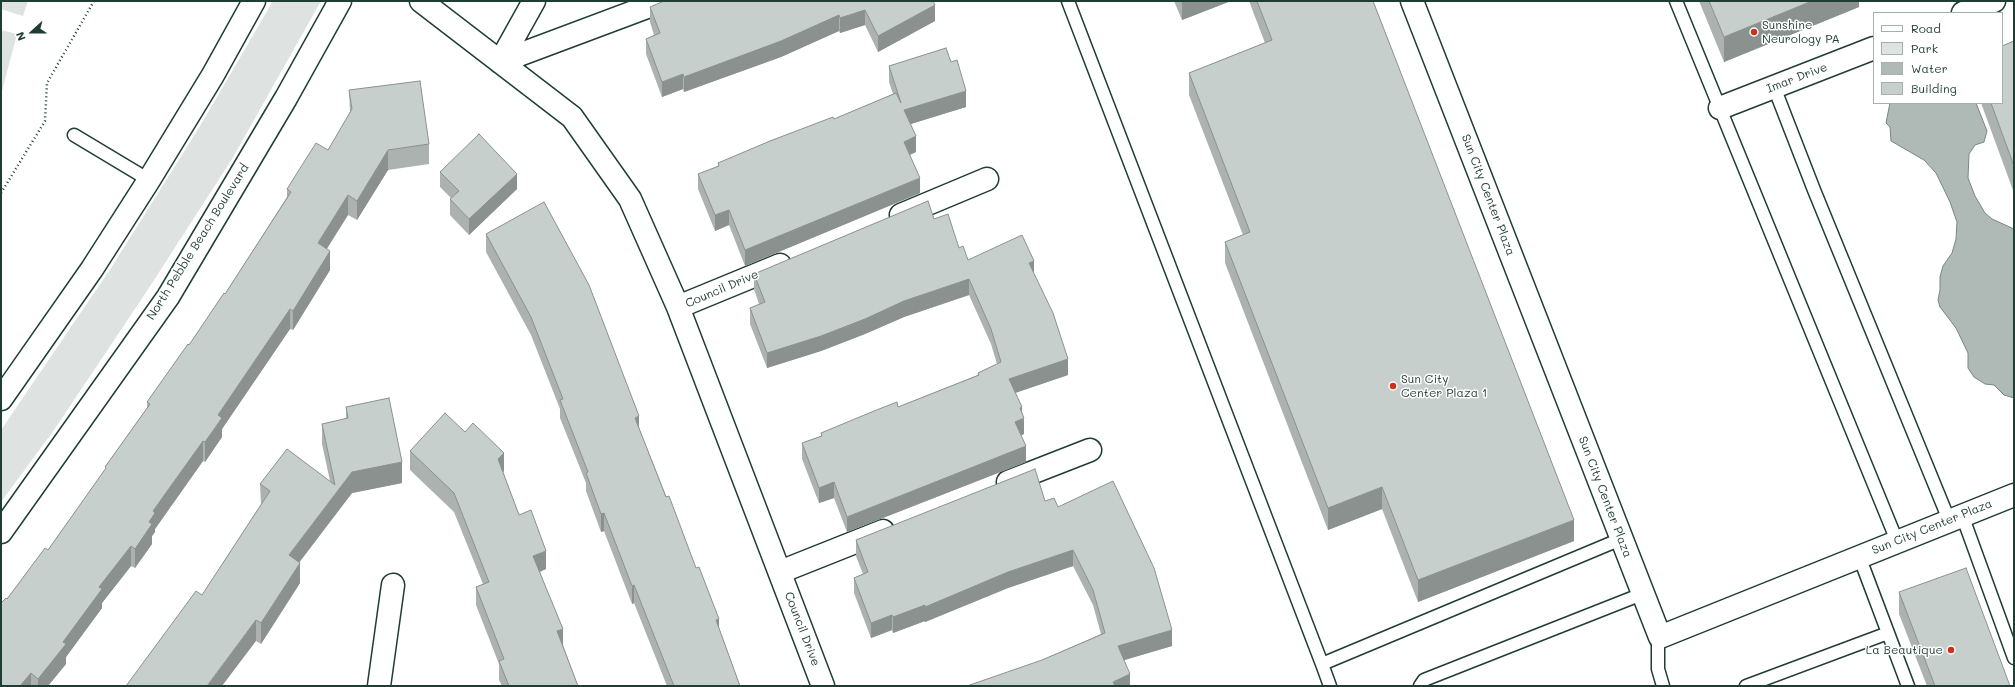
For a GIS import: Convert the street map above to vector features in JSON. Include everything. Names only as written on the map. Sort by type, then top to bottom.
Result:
[{"type":"street","points":[[1,399],[92,269],[149,180],[213,75],[254,1]]},
{"type":"street","name":"North Pebble Beach Boulevard","points":[[1,532],[168,297],[286,98],[340,1]]},
{"type":"street","name":"Council Drive","points":[[421,1],[572,117],[630,199],[678,307],[823,686]]},
{"type":"street","points":[[500,62],[534,1]]},
{"type":"street","points":[[500,62],[663,1]]},
{"type":"street","name":"Sun City Center Plaza","points":[[1412,1],[1660,637],[2014,495]]},
{"type":"street","points":[[1966,12],[1994,1]]},
{"type":"street","name":"Imar Drive","points":[[1720,108],[1873,48]]},
{"type":"street","points":[[884,222],[987,179]]},
{"type":"street","name":"Council Drive","points":[[678,307],[796,258]]},
{"type":"street","points":[[987,490],[1090,450]]},
{"type":"street","points":[[780,572],[898,525]]},
{"type":"street","points":[[379,686],[393,585]]},
{"type":"lane","points":[[1068,1],[1330,686]]},
{"type":"lane","points":[[1676,1],[1897,541]]},
{"type":"lane","points":[[1774,86],[1816,198],[1956,518],[2014,658]]},
{"type":"lane","points":[[74,135],[149,180]]},
{"type":"lane","points":[[1322,664],[1621,539]]},
{"type":"lane","points":[[1859,556],[1908,686]]},
{"type":"lane","points":[[1420,686],[1424,680],[1642,594]]},
{"type":"lane","points":[[1746,686],[1888,632]]},
{"type":"lane","points":[[1658,634],[1658,669],[1663,686]]},
{"type":"path","points":[[1,193],[45,121],[47,83],[94,1]]},
{"type":"green space","points":[[1,1],[28,1],[23,16],[1,9]]},
{"type":"green space","points":[[273,1],[321,1],[232,159],[147,291],[54,430],[1,502],[1,430],[111,268],[200,126]]},
{"type":"green space","points":[[1,30],[17,34],[1,95]]},
{"type":"water","points":[[1890,104],[1976,104],[1987,131],[1984,142],[1975,145],[1969,154],[1968,178],[1975,196],[1985,213],[1992,219],[2014,229],[2014,398],[2004,395],[1994,385],[1985,384],[1974,377],[1968,368],[1968,353],[1956,328],[1940,307],[1938,300],[1940,277],[1943,266],[1952,253],[1956,239],[1957,222],[1950,202],[1936,173],[1924,160],[1891,141],[1890,127],[1886,123]]},
{"type":"building","points":[[664,1],[933,1],[935,5],[878,36],[865,10],[840,18],[839,15],[781,41],[684,77],[683,74],[662,82],[646,39],[660,33],[650,7]]},
{"type":"building","name":"Sun City Center Plaza 1","points":[[1257,1],[1373,1],[1574,520],[1418,580],[1382,487],[1328,508],[1225,242],[1250,232],[1189,73],[1272,40]]},
{"type":"building","points":[[1709,1],[1812,1],[1724,37]]},
{"type":"building","points":[[2014,41],[2014,166],[1991,104],[2003,104],[2003,46]]},
{"type":"building","points":[[946,48],[951,62],[957,60],[966,91],[904,110],[916,136],[904,142],[920,178],[745,250],[729,210],[715,215],[698,174],[719,166],[718,163],[770,141],[833,117],[834,119],[896,93],[901,103],[889,66]]},
{"type":"building","points":[[420,81],[429,144],[388,150],[357,201],[348,195],[318,243],[330,251],[293,311],[290,309],[218,415],[222,418],[205,442],[203,441],[153,511],[155,513],[149,522],[152,524],[135,549],[131,546],[99,587],[102,589],[63,642],[66,644],[38,679],[31,673],[20,686],[1,686],[1,603],[6,598],[7,599],[45,548],[48,550],[150,404],[147,402],[188,344],[189,345],[224,293],[225,294],[291,192],[287,189],[316,143],[328,150],[352,109],[349,90]]},
{"type":"building","points":[[479,134],[517,174],[469,219],[450,199],[459,191],[440,172]]},
{"type":"building","points":[[928,201],[934,219],[948,214],[959,248],[963,246],[968,260],[1022,235],[1034,261],[1029,263],[1053,313],[1068,359],[1009,379],[1022,407],[1020,408],[1024,418],[1015,422],[1026,446],[847,517],[834,482],[819,488],[802,443],[822,436],[821,433],[897,402],[898,407],[979,375],[978,373],[1001,362],[991,329],[969,279],[904,301],[865,319],[821,336],[767,353],[750,308],[765,302],[754,274]]},
{"type":"building","points":[[544,202],[589,285],[639,416],[635,418],[666,497],[669,496],[696,568],[699,567],[719,619],[716,620],[740,686],[674,686],[634,585],[632,586],[604,513],[601,514],[586,473],[588,472],[560,400],[563,399],[531,317],[486,234]]},
{"type":"building","points":[[389,398],[402,462],[352,472],[289,555],[300,563],[261,623],[256,620],[207,686],[126,686],[196,591],[202,595],[270,491],[260,484],[287,449],[335,485],[322,424],[348,418],[346,407]]},
{"type":"building","points":[[445,413],[465,432],[473,423],[504,453],[498,459],[519,515],[531,510],[546,551],[533,556],[563,629],[557,631],[578,686],[509,686],[499,661],[504,659],[476,587],[489,582],[454,493],[410,451]]},
{"type":"building","points":[[1035,469],[1045,501],[1054,498],[1058,507],[1113,481],[1154,568],[1172,630],[1118,646],[1130,674],[1113,682],[1115,686],[967,686],[1042,660],[1105,633],[1093,590],[1073,550],[1008,572],[925,607],[925,605],[893,617],[892,615],[871,623],[854,578],[868,572],[856,540]]},
{"type":"building","name":"La Beautique","points":[[1966,568],[2010,686],[1935,686],[1899,592]]},
{"type":"place","name":"Sunshine Neurology PA","points":[[1754,32]]},
{"type":"place","name":"Sun City Center Plaza 1","points":[[1393,386]]},
{"type":"place","name":"La Beautique","points":[[1951,650]]}]
